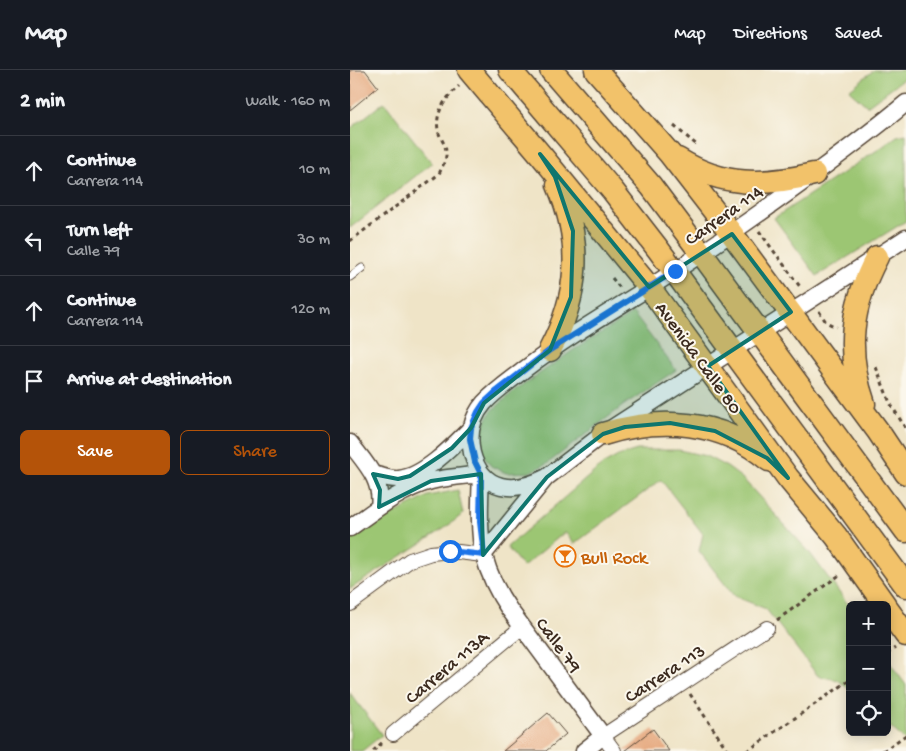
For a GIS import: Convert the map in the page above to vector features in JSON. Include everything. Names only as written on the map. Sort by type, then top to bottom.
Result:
[{"type":"highway","name":"Avenida Calle 80","points":[[510,70],[613,190],[733,349],[906,586]]},
{"type":"highway","points":[[551,70],[650,186],[906,531]]},
{"type":"highway","points":[[596,70],[670,154],[732,234],[878,431],[906,473]]},
{"type":"highway","name":"Avenida Calle 80","points":[[470,72],[540,154],[649,288],[708,366],[788,478],[836,536],[882,601]]},
{"type":"highway","points":[[540,154],[555,178],[566,204],[573,231],[575,259],[569,306],[559,333],[550,350]]},
{"type":"highway","points":[[670,154],[708,174],[742,182],[766,183],[814,174]]},
{"type":"highway","points":[[877,257],[860,295],[852,336],[853,361],[858,386],[866,409],[878,431]]},
{"type":"highway","points":[[603,434],[625,427],[647,424],[693,425],[715,431],[742,442],[767,458],[788,478]]},
{"type":"highway","points":[[891,614],[906,635]]},
{"type":"street","name":"Carrera 114","points":[[373,474],[398,479],[422,470],[452,448],[471,428],[484,403],[550,350],[732,234],[881,124],[906,103]]},
{"type":"street","points":[[881,124],[906,116]]},
{"type":"street","points":[[471,428],[472,450],[481,474],[493,483],[510,487],[537,482],[547,477],[603,434],[906,238]]},
{"type":"street","points":[[350,442],[373,474],[380,490],[379,507]]},
{"type":"street","points":[[350,528],[379,507],[416,486],[431,481],[481,474]]},
{"type":"street","name":"Calle 79","points":[[481,474],[480,522],[484,555],[500,595],[614,751]]},
{"type":"street","points":[[350,604],[410,560],[431,553],[450,551],[484,555],[547,477]]},
{"type":"street","name":"Carrera 113A","points":[[393,734],[522,626]]},
{"type":"street","name":"Carrera 113","points":[[584,751],[603,736],[767,628]]},
{"type":"lane","points":[[350,277],[362,268]]},
{"type":"path","points":[[350,241],[439,174],[445,161],[446,151],[438,130],[438,113],[447,98],[470,72]]},
{"type":"path","points":[[671,124],[702,149]]},
{"type":"path","points":[[750,220],[826,322]]},
{"type":"path","points":[[612,278],[622,290]]},
{"type":"path","points":[[875,362],[890,403],[906,429]]},
{"type":"path","points":[[767,628],[856,564]]},
{"type":"path","points":[[682,683],[728,751]]},
{"type":"path","points":[[747,751],[846,683]]},
{"type":"path","points":[[883,751],[906,735]]},
{"type":"highlighted area","points":[[540,154],[649,287],[732,234],[791,312],[708,366],[788,478],[767,458],[715,431],[670,423],[625,427],[603,434],[547,477],[483,555],[481,474],[431,481],[379,507],[380,490],[373,474],[398,479],[410,476],[452,448],[471,428],[484,403],[550,350],[571,297],[573,231],[555,177]]},
{"type":"green space","points":[[874,70],[906,70],[906,77],[867,106],[849,90]]},
{"type":"green space","points":[[384,102],[432,163],[350,228],[350,129]]},
{"type":"green space","points":[[906,134],[906,221],[817,276],[774,218],[897,136]]},
{"type":"green space","points":[[633,313],[676,370],[624,405],[548,463],[530,472],[506,473],[491,466],[482,453],[482,438],[483,426],[491,412],[512,393],[572,351]]},
{"type":"green space","points":[[637,450],[679,450],[706,456],[727,467],[742,478],[810,553],[846,602],[846,687],[838,680],[818,676],[766,609],[734,596],[699,551],[703,534],[661,480],[574,544],[565,532],[523,567],[507,547],[602,465],[618,456]]},
{"type":"green space","points":[[458,490],[463,514],[445,528],[350,589],[350,540],[367,528],[428,496]]},
{"type":"green space","points":[[891,664],[906,685],[906,741],[891,728]]},
{"type":"green space","points":[[350,693],[382,735],[362,751],[350,751]]},
{"type":"building","points":[[350,70],[365,70],[378,87],[350,110]]},
{"type":"building","points":[[548,713],[566,734],[546,751],[503,751]]},
{"type":"building","points":[[653,729],[669,751],[624,751]]},
{"type":"place","name":"Bull Rock","points":[[565,556]]},
{"type":"route","points":[[450,551],[484,555],[480,522],[481,474],[475,462],[470,439],[471,428],[484,403],[550,350],[675,271]]}]
